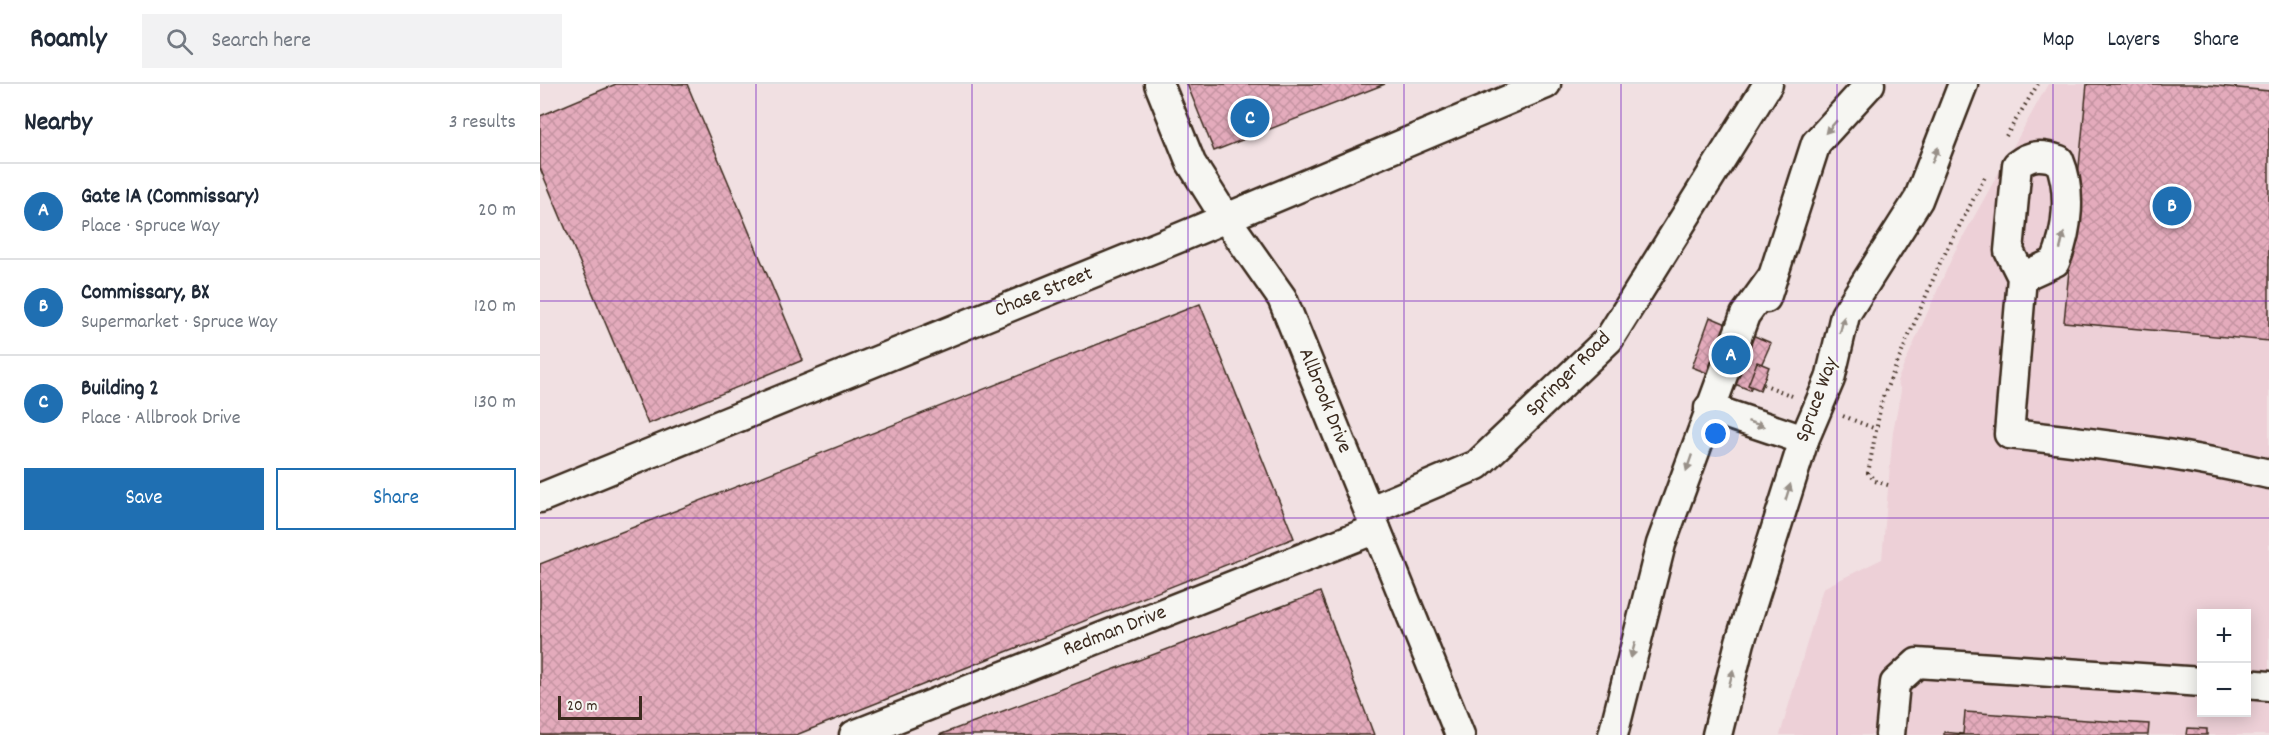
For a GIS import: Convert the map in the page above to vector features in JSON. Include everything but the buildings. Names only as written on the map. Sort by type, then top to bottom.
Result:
[{"type":"street","name":"Allbrook Drive","points":[[1159,84],[1191,163],[1225,217],[1282,298],[1460,735]]},
{"type":"street","name":"Chase Street","points":[[540,498],[1181,237],[1546,84]]},
{"type":"street","name":"Springer Road","points":[[1373,520],[1478,465],[1609,339],[1768,84]]},
{"type":"street","points":[[1613,735],[1661,544],[1745,315],[1771,279],[1816,143],[1870,84]]},
{"type":"street","name":"Spruce Way","points":[[1717,735],[1740,642],[1804,440],[1830,379],[1845,315],[1918,200],[1963,84]]},
{"type":"street","points":[[2022,277],[2009,434],[2138,448],[2193,457],[2269,474]]},
{"type":"street","points":[[1709,408],[1804,440]]},
{"type":"street","name":"Redman Drive","points":[[855,735],[1373,520]]},
{"type":"street","points":[[1890,735],[1895,683],[1917,663],[2197,682]]},
{"type":"street","points":[[2251,684],[2269,686]]},
{"type":"path","points":[[2003,141],[2038,84]]},
{"type":"path","points":[[1888,485],[1875,481],[1868,473],[1882,399],[1940,263],[1988,172]]},
{"type":"shaded area","points":[[2048,84],[2269,84],[2269,735],[1780,735],[1823,588],[1882,559],[1893,431],[1901,391],[1897,381],[1954,253]]},
{"type":"place","name":"Building 2","points":[[1250,118]]},
{"type":"place","name":"Commissary, BX","points":[[2172,206]]},
{"type":"place","name":"Gate 1A (Commissary)","points":[[1731,355]]}]
